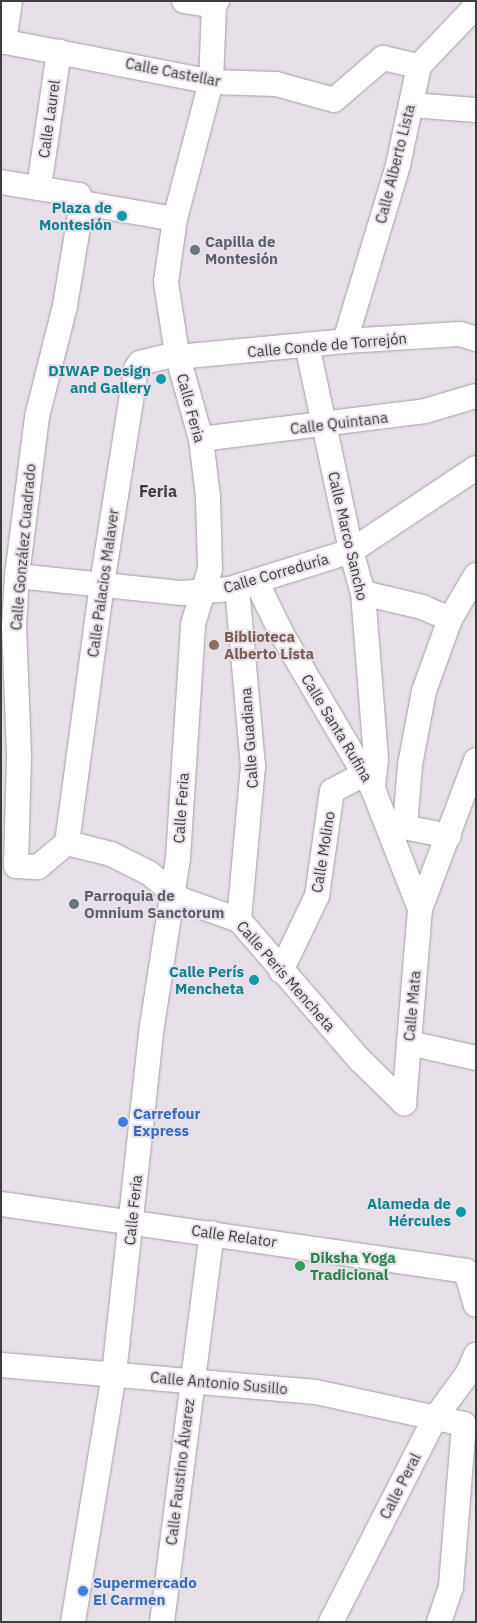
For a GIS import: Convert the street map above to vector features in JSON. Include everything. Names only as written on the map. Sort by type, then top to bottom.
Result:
[{"type":"street","points":[[3,41],[10,1]]},
{"type":"street","points":[[184,1],[215,4]]},
{"type":"street","name":"Calle Feria","points":[[73,1622],[114,1374],[152,1026],[178,858],[193,624],[210,563],[208,498],[201,439],[177,356],[166,282],[175,220],[211,82],[215,4]]},
{"type":"street","points":[[419,66],[476,6]]},
{"type":"street","name":"Calle Castellar","points":[[3,41],[211,82],[276,84],[334,100],[383,58],[419,66]]},
{"type":"street","name":"Calle Laurel","points":[[39,187],[59,51]]},
{"type":"street","name":"Calle Alberto Lista","points":[[345,341],[398,165],[419,66]]},
{"type":"street","points":[[411,105],[476,110]]},
{"type":"street","points":[[1,182],[79,195],[82,203],[175,220]]},
{"type":"street","name":"Calle González Cuadrado","points":[[67,843],[38,867],[16,866],[19,757],[9,676],[17,576],[37,417],[65,306],[82,203]]},
{"type":"street","name":"Calle Conde de Torrejón","points":[[177,356],[345,341],[460,334],[476,340]]},
{"type":"street","name":"Calle Marco Sancho","points":[[307,345],[322,426],[351,552],[363,593],[376,759],[368,781]]},
{"type":"street","name":"Calle Palacios Malaver","points":[[67,843],[102,584],[136,369],[140,363],[177,356]]},
{"type":"street","name":"Calle Quintana","points":[[201,439],[322,426],[425,411],[476,396]]},
{"type":"street","name":"Calle Correduría","points":[[17,576],[201,593],[247,584],[351,552],[476,468]]},
{"type":"street","points":[[449,836],[396,825],[424,691],[450,619],[476,575]]},
{"type":"street","name":"Calle Santa Rufina","points":[[247,584],[282,636],[396,825]]},
{"type":"street","name":"Calle Guadiana","points":[[239,920],[254,766],[247,584]]},
{"type":"street","points":[[363,593],[422,607],[450,619]]},
{"type":"street","name":"Calle Mata","points":[[404,1103],[420,909],[476,760]]},
{"type":"street","name":"Calle Molino","points":[[281,971],[317,896],[332,791],[368,781]]},
{"type":"street","name":"Calle Mata","points":[[396,825],[420,909]]},
{"type":"street","name":"Calle Peris Mencheta","points":[[67,843],[111,854],[150,873],[182,900],[239,920],[281,971],[360,1060],[404,1103]]},
{"type":"street","points":[[409,1043],[476,1058]]},
{"type":"street","name":"Calle Relator","points":[[1,1204],[212,1232],[466,1271],[476,1305]]},
{"type":"street","name":"Calle Faustino Álvarez","points":[[162,1622],[191,1380],[212,1232]]},
{"type":"street","name":"Calle Peral","points":[[331,1622],[435,1418],[468,1372],[476,1355]]},
{"type":"street","name":"Calle Antonio Susillo","points":[[1,1364],[316,1392],[464,1424],[452,1588],[440,1622]]},
{"type":"place","name":"Plaza de Montesión","points":[[122,216]]},
{"type":"place","name":"Capilla de Montesión","points":[[195,250]]},
{"type":"place","name":"DIWAP Design and Gallery","points":[[161,379]]},
{"type":"place","name":"Biblioteca Alberto Lista","points":[[214,645]]},
{"type":"place","name":"Parroquia de Omnium Sanctorum","points":[[74,904]]},
{"type":"place","name":"Calle Perís Mencheta","points":[[254,980]]},
{"type":"place","name":"Carrefour Express","points":[[123,1122]]},
{"type":"place","name":"Alameda de Hércules","points":[[461,1212]]},
{"type":"place","name":"Diksha Yoga Tradicional","points":[[300,1266]]},
{"type":"place","name":"Supermercado El Carmen","points":[[83,1591]]},
{"type":"district","name":"Feria","points":[[158,491]]}]
